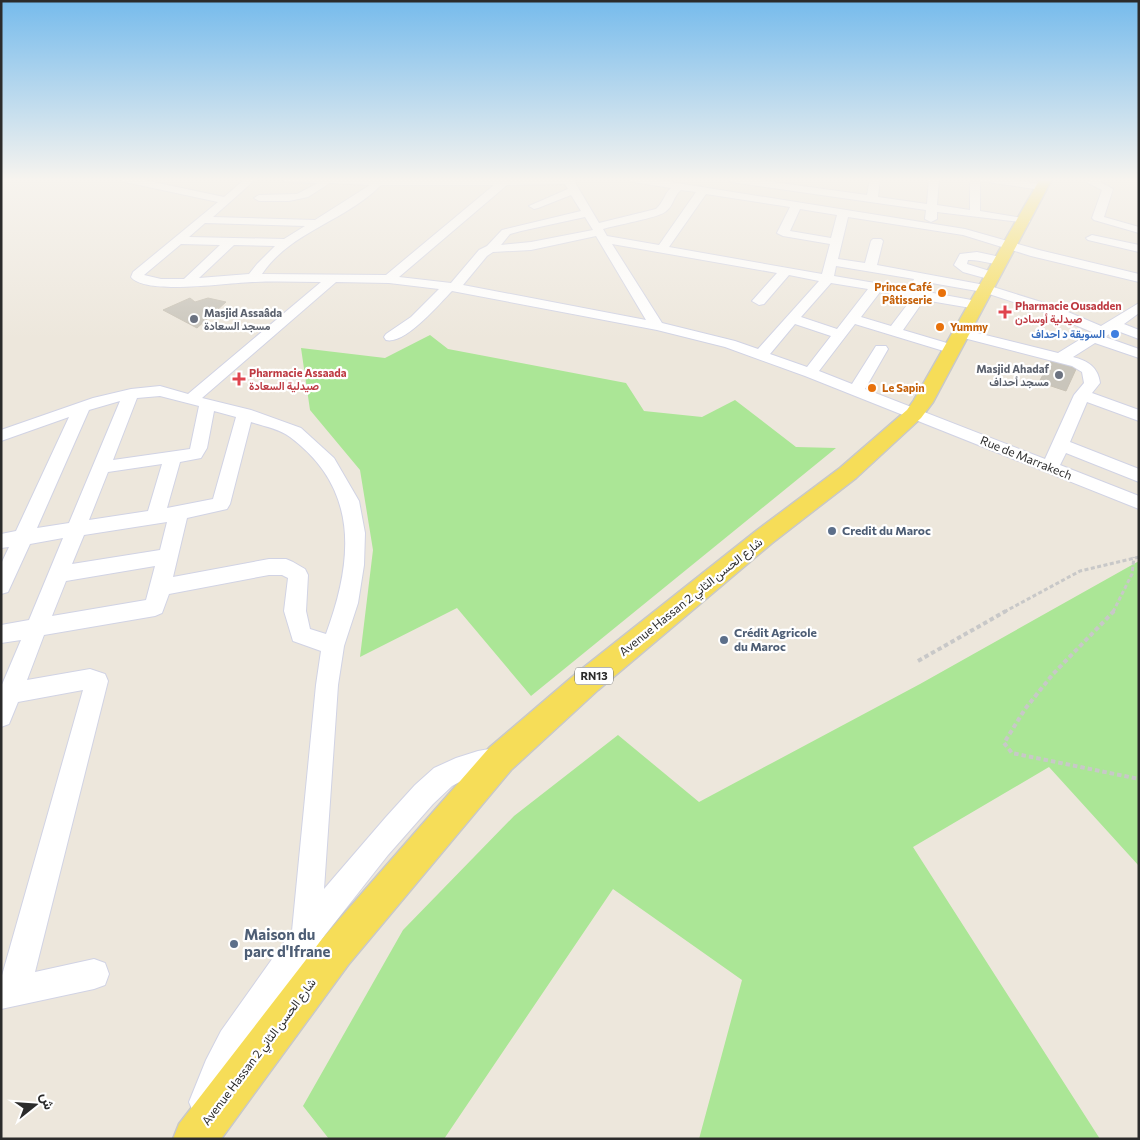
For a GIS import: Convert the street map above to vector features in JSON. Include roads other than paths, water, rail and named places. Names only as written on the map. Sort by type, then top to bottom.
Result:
[{"type":"main road","name":"Avenue Hassan 2 شارع الحسن الثاني","points":[[198,1137],[335,952],[500,759],[588,681],[764,537],[848,473],[914,414],[923,402],[1018,232]]},
{"type":"street","points":[[178,240],[187,232]]},
{"type":"street","points":[[253,278],[271,256],[304,232]]},
{"type":"street","points":[[389,279],[444,232]]},
{"type":"street","points":[[391,337],[416,320],[483,253],[491,249],[506,232]]},
{"type":"street","points":[[662,249],[674,232]]},
{"type":"street","points":[[783,232],[836,242]]},
{"type":"street","points":[[762,354],[827,279],[838,232]]},
{"type":"street","points":[[965,232],[993,275],[1049,308],[1104,331],[1139,354]]},
{"type":"street","points":[[491,249],[531,246],[602,233],[662,249],[918,295],[993,275]]},
{"type":"street","points":[[602,233],[657,326]]},
{"type":"street","points":[[1092,238],[1139,249]]},
{"type":"street","points":[[178,240],[287,243]]},
{"type":"street","name":"Rue de Marrakech","points":[[178,240],[137,277],[147,281],[187,283],[253,278],[389,279],[451,286],[657,326],[762,354],[1050,466],[1139,504]]},
{"type":"street","points":[[870,268],[877,241]]},
{"type":"street","points":[[187,283],[230,242]]},
{"type":"street","points":[[831,261],[921,277],[1138,275]]},
{"type":"street","points":[[759,300],[786,271]]},
{"type":"street","points":[[895,331],[918,295],[921,277]]},
{"type":"street","points":[[103,467],[191,456],[197,452],[199,402],[332,279]]},
{"type":"street","points":[[810,373],[877,288]]},
{"type":"street","points":[[1060,358],[1137,311]]},
{"type":"street","points":[[793,319],[841,335]]},
{"type":"street","points":[[853,319],[895,331],[1060,358],[1083,364],[1090,372],[1092,383],[1082,395],[1062,445],[1050,466]]},
{"type":"street","points":[[1104,331],[1139,335]]},
{"type":"street","points":[[856,391],[881,349]]},
{"type":"street","points":[[1,436],[82,407],[130,394],[160,391],[245,414],[295,432],[328,462],[350,501],[355,533],[354,565],[348,603],[333,646],[319,765],[306,936]]},
{"type":"street","points":[[6,704],[35,628],[103,467],[130,394]]},
{"type":"street","points":[[1082,395],[1139,416]]},
{"type":"street","points":[[1,586],[82,407]]},
{"type":"street","points":[[1,541],[179,513],[221,504],[245,414]]},
{"type":"street","points":[[1062,445],[1139,476]]},
{"type":"street","points":[[156,516],[172,458]]},
{"type":"street","points":[[1,634],[155,607],[166,557],[179,513]]},
{"type":"street","points":[[58,574],[166,557]]},
{"type":"street","points":[[159,588],[269,567],[286,567],[298,575],[295,611],[301,635],[333,646]]},
{"type":"street","points":[[6,704],[90,679],[97,681],[7,993],[94,974]]},
{"type":"street","points":[[198,1137],[210,1088],[230,1048],[306,936],[362,862],[444,777],[473,764],[500,759]]},
{"type":"place","name":"Prince Café Pâtisserie","points":[[942,293]]},
{"type":"place","name":"Pharmacie Ousadden صيدلية أوسادن","points":[[1005,312]]},
{"type":"place","name":"Masjid Assaâda مسجد السعادة","points":[[194,319]]},
{"type":"place","name":"Yummy","points":[[940,327]]},
{"type":"place","name":"السويقة د احداف","points":[[1115,334]]},
{"type":"place","name":"Masjid Ahadaf مسجد أحداف","points":[[1059,375]]},
{"type":"place","name":"Pharmacie Assaada صيدلية السعادة","points":[[239,379]]},
{"type":"place","name":"Le Sapin","points":[[872,388]]},
{"type":"place","name":"Credit du Maroc","points":[[832,531]]},
{"type":"place","name":"Crédit Agricole du Maroc","points":[[724,640]]},
{"type":"place","name":"Maison du parc d'Ifrane","points":[[234,944]]}]
